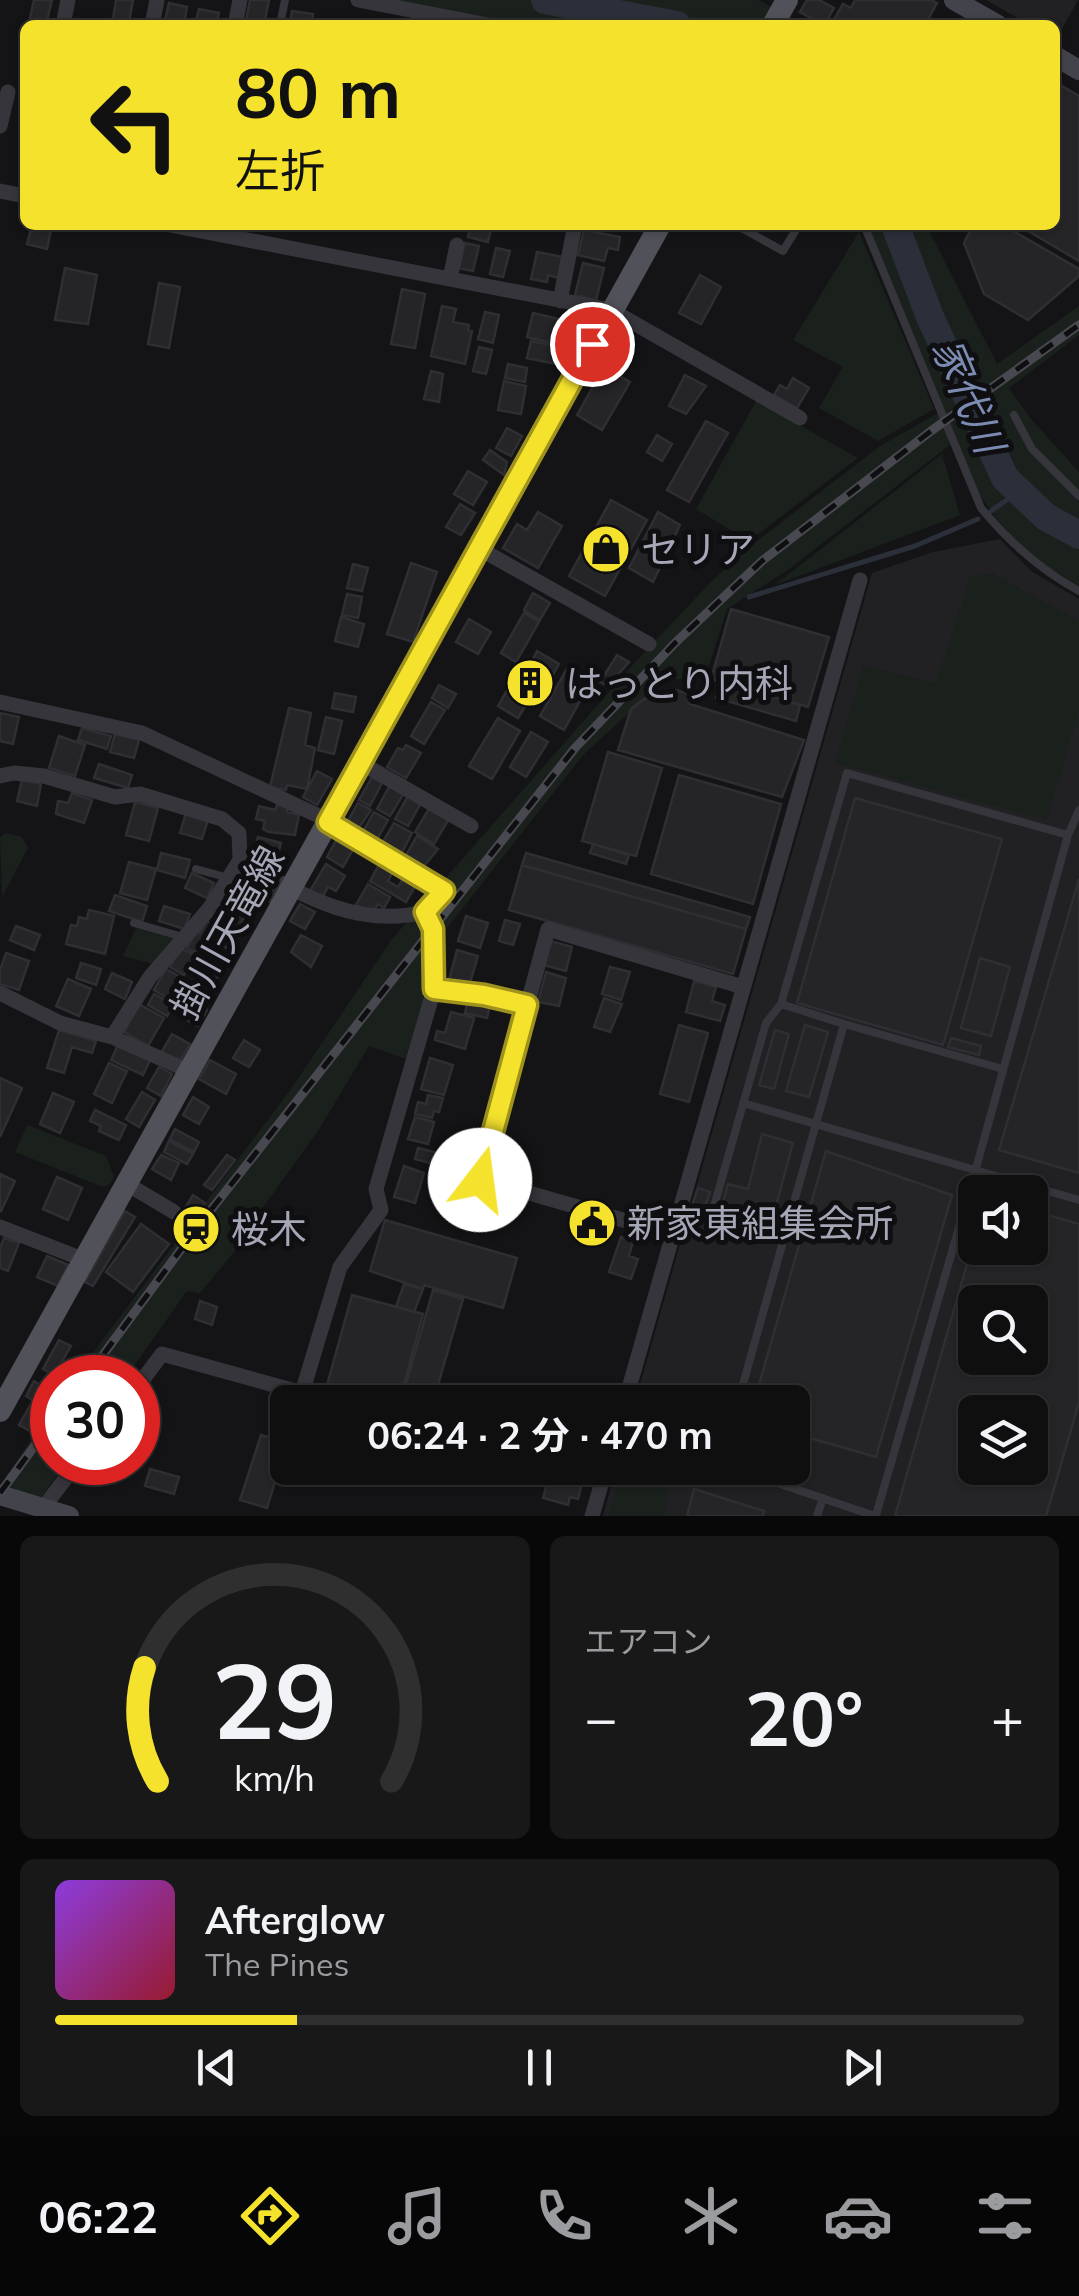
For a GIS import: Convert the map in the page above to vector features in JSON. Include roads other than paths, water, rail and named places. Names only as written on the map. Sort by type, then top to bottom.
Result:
[{"type":"main road","name":"掛川天竜線","points":[[0,1411],[657,230]]},
{"type":"street","points":[[358,0],[404,17],[436,20]]},
{"type":"street","points":[[954,0],[989,20]]},
{"type":"street","points":[[0,126],[8,92]]},
{"type":"street","points":[[560,300],[574,230]]},
{"type":"street","points":[[240,232],[611,310],[800,418]]},
{"type":"street","points":[[450,279],[457,245]]},
{"type":"street","points":[[480,548],[649,644]]},
{"type":"street","points":[[630,1385],[860,580]]},
{"type":"street","points":[[0,702],[142,733],[328,822],[444,891],[425,912],[403,918],[373,918],[347,912],[291,888],[240,860]]},
{"type":"street","points":[[362,763],[471,826]]},
{"type":"street","points":[[0,776],[44,776],[116,797],[140,794],[222,819],[239,834],[240,860],[210,910],[150,977],[112,1037]]},
{"type":"street","points":[[305,1385],[340,1267],[382,1210],[376,1189],[434,989],[433,929],[425,912]]},
{"type":"street","points":[[672,1234],[480,1180],[548,929],[743,987]]},
{"type":"street","points":[[434,989],[527,1005]]},
{"type":"street","points":[[0,993],[60,1023],[112,1037],[189,1071]]},
{"type":"street","points":[[128,1184],[174,1212]]},
{"type":"street","points":[[0,1227],[85,1260]]},
{"type":"street","points":[[160,1357],[162,1354],[270,1385]]},
{"type":"street","points":[[42,1508],[60,1485]]},
{"type":"street","points":[[592,1516],[601,1485]]},
{"type":"street","points":[[0,1495],[70,1516]]},
{"type":"lane","points":[[745,230],[783,251],[797,230]]},
{"type":"lane","points":[[866,230],[981,508],[1008,541],[1079,591]]},
{"type":"lane","points":[[1014,415],[1032,449],[1079,496]]},
{"type":"lane","points":[[784,1238],[711,1216],[766,1024],[781,1004],[847,772],[1068,835]]},
{"type":"lane","points":[[784,1485],[876,1516],[1068,835],[1079,810]]},
{"type":"lane","points":[[196,870],[229,878]]},
{"type":"lane","points":[[134,923],[185,937]]},
{"type":"lane","points":[[781,1004],[1003,1069]]},
{"type":"lane","points":[[743,1385],[844,1024]]},
{"type":"lane","points":[[744,1103],[1079,1200]]},
{"type":"lane","points":[[817,1516],[823,1498]]},
{"type":"waterway","name":"家代川","points":[[545,0],[651,20]]},
{"type":"waterway","name":"家代川","points":[[897,230],[930,317],[1005,478],[1046,517],[1079,535]]},
{"type":"waterway","points":[[991,511],[1018,492]]},
{"type":"waterway","points":[[749,597],[915,546],[978,519]]},
{"type":"railway","points":[[103,1355],[196,1229],[575,748],[676,642],[762,561],[931,431],[1079,325]]},
{"type":"railway","points":[[0,1493],[30,1452]]},
{"type":"place","name":"セリア","points":[[606,549]]},
{"type":"place","name":"はっとり内科","points":[[530,683]]},
{"type":"place","name":"新家東組集会所","points":[[592,1223]]},
{"type":"place","name":"桜木","points":[[196,1229]]}]
